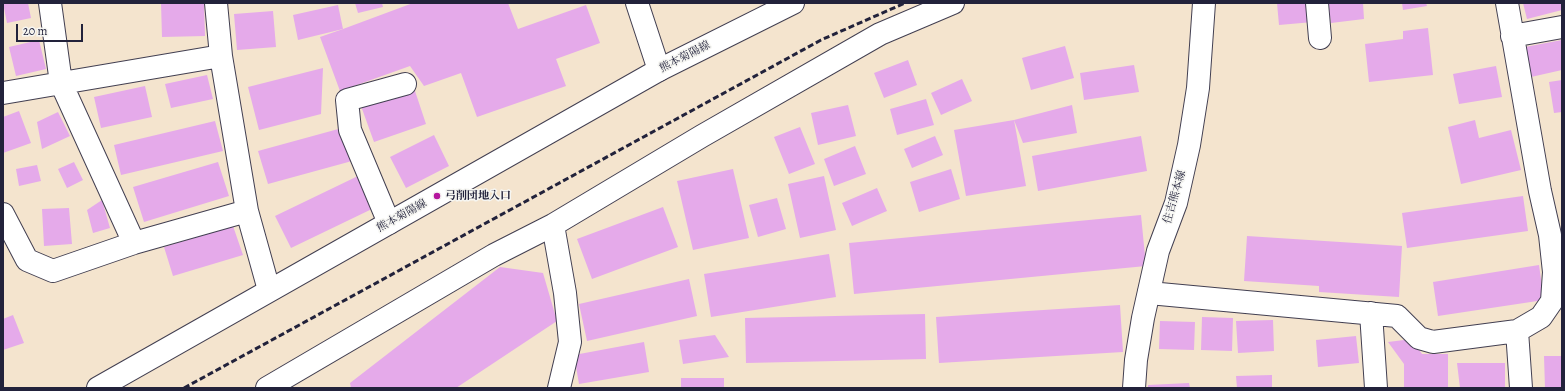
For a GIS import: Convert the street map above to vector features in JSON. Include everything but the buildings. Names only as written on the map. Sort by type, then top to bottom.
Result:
[{"type":"street","points":[[50,3],[61,83],[134,243]]},
{"type":"street","points":[[216,3],[221,56],[246,211],[269,290]]},
{"type":"street","points":[[637,3],[659,70]]},
{"type":"street","name":"熊本菊陽線","points":[[98,388],[659,70],[793,3]]},
{"type":"street","points":[[267,388],[494,255],[553,225],[702,136],[880,34],[953,3]]},
{"type":"street","name":"住吉熊本線","points":[[1134,388],[1136,360],[1158,251],[1176,203],[1189,145],[1198,88],[1204,3]]},
{"type":"street","points":[[1317,3],[1320,38]]},
{"type":"street","points":[[1149,293],[1397,316],[1419,338],[1433,342],[1518,331],[1541,317],[1552,301],[1554,272],[1550,235],[1540,191],[1507,3]]},
{"type":"street","points":[[1512,36],[1562,27]]},
{"type":"street","points":[[3,93],[221,56]]},
{"type":"street","points":[[389,223],[350,130],[347,100],[405,84]]},
{"type":"street","points":[[3,214],[26,260],[53,271],[134,243],[246,211]]},
{"type":"street","points":[[553,225],[565,293],[570,342],[560,388]]},
{"type":"street","points":[[1371,313],[1376,388]]},
{"type":"street","points":[[1518,331],[1521,388]]},
{"type":"railway","points":[[184,388],[821,40],[905,3]]},
{"type":"place","name":"弓削団地入口","points":[[437,196]]}]
